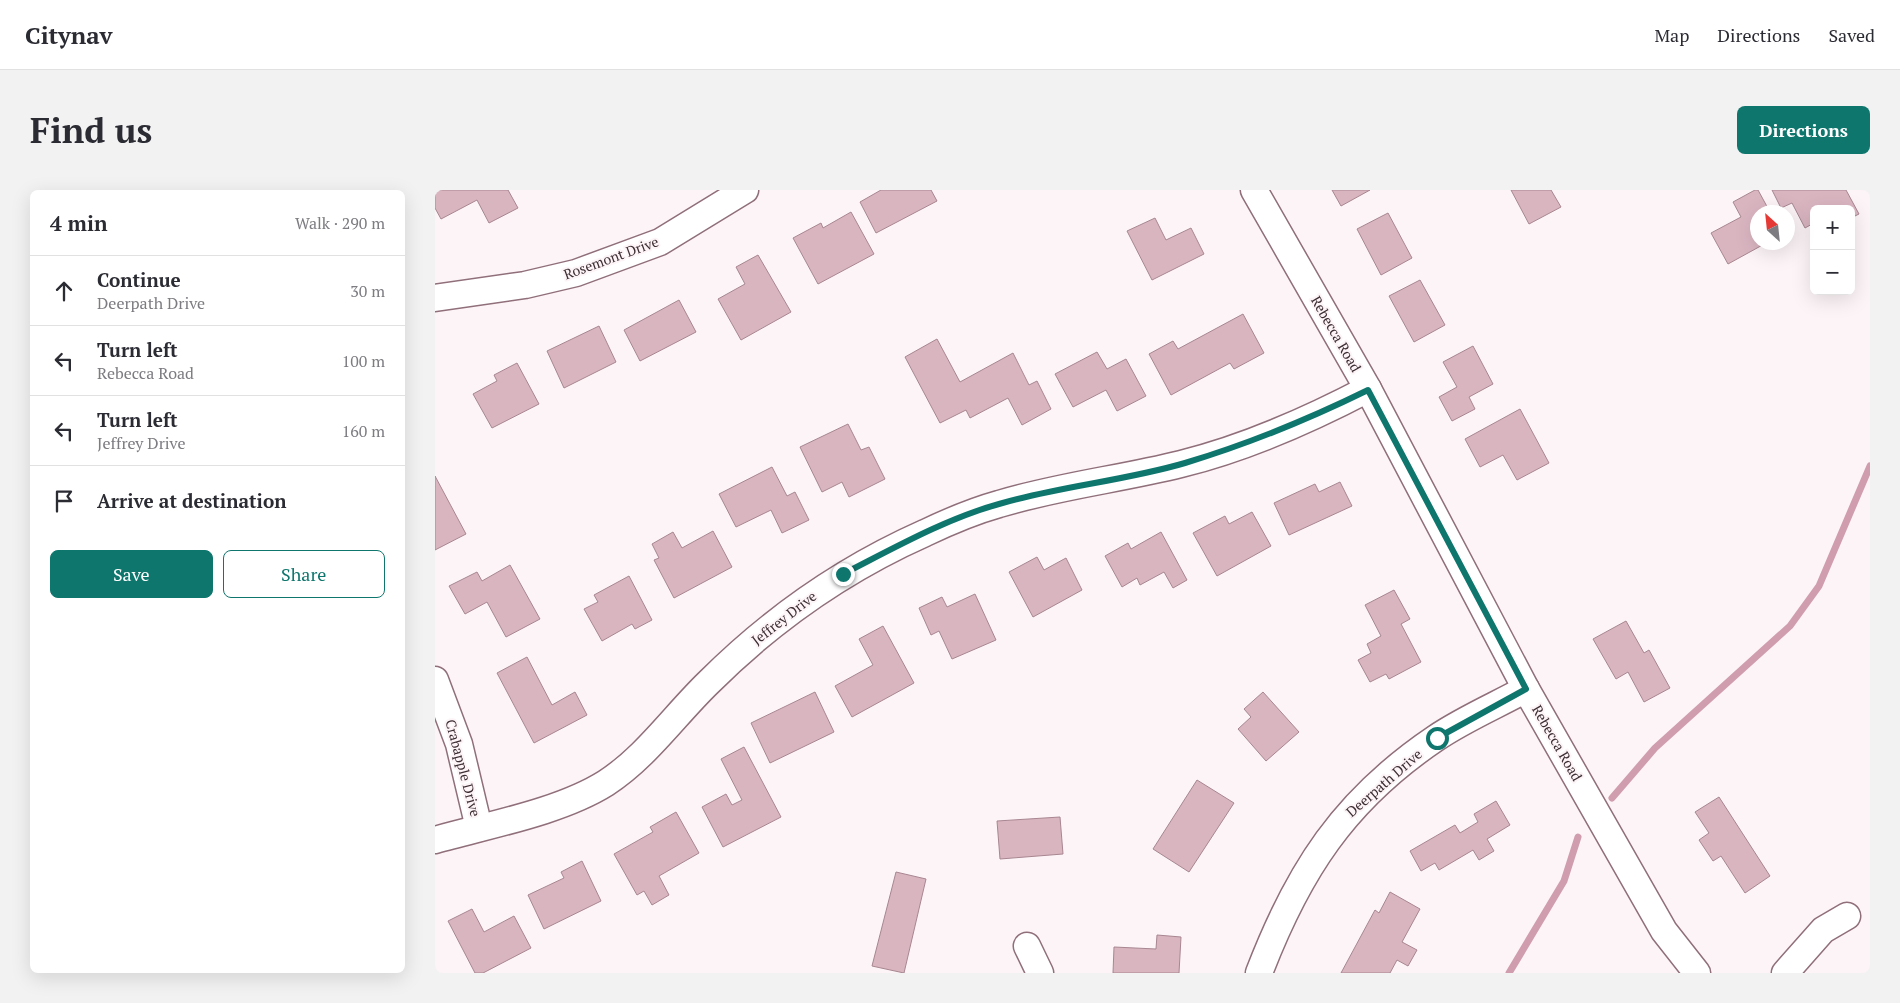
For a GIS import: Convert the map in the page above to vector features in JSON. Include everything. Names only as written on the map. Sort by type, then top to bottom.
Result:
[{"type":"street","name":"Rosemont Drive","points":[[435,298],[525,285],[576,273],[660,242],[745,190]]},
{"type":"street","name":"Rebecca Road","points":[[1254,190],[1368,390],[1526,689],[1664,931],[1697,973]]},
{"type":"street","name":"Jeffrey Drive","points":[[435,840],[554,807],[605,783],[643,753],[708,683],[770,626],[843,574],[925,532],[999,504],[1183,464],[1264,437],[1368,390]]},
{"type":"street","name":"Crabapple Drive","points":[[435,680],[459,744],[479,828]]},
{"type":"street","name":"Deerpath Drive","points":[[1259,973],[1278,924],[1307,869],[1345,816],[1392,772],[1437,738],[1526,689]]},
{"type":"street","points":[[1785,973],[1823,930],[1847,916]]},
{"type":"street","points":[[1027,946],[1040,973]]},
{"type":"building","points":[[435,190],[508,190],[518,208],[489,223],[477,200],[441,219],[435,208]]},
{"type":"building","points":[[881,190],[931,190],[937,201],[876,233],[860,202]]},
{"type":"building","points":[[1332,190],[1370,190],[1341,206]]},
{"type":"building","points":[[1511,190],[1551,190],[1561,207],[1529,224]]},
{"type":"building","points":[[1758,190],[1766,205],[1750,205],[1750,250],[1753,250],[1728,264],[1711,233],[1741,217],[1733,202]]},
{"type":"building","points":[[1772,190],[1846,190],[1854,205],[1810,205],[1810,225],[1805,228],[1795,209],[1795,205],[1792,203],[1780,205]]},
{"type":"building","points":[[1855,207],[1859,214],[1855,216]]},
{"type":"building","points":[[851,212],[874,254],[818,284],[793,238],[821,223],[823,228]]},
{"type":"building","points":[[1388,213],[1412,258],[1381,275],[1357,229]]},
{"type":"building","points":[[1155,218],[1166,240],[1191,228],[1204,254],[1152,280],[1127,231]]},
{"type":"building","points":[[758,255],[791,312],[741,340],[718,299],[745,284],[736,267]]},
{"type":"building","points":[[1420,280],[1445,325],[1414,342],[1389,296]]},
{"type":"building","points":[[679,300],[696,332],[640,361],[624,330]]},
{"type":"building","points":[[1243,314],[1264,353],[1234,369],[1230,363],[1171,395],[1149,354],[1173,341],[1178,349]]},
{"type":"building","points":[[599,326],[616,362],[564,388],[547,351]]},
{"type":"building","points":[[937,339],[960,382],[1013,353],[1029,385],[1037,381],[1051,409],[1022,425],[1008,398],[970,418],[966,410],[940,423],[905,357]]},
{"type":"building","points":[[1473,346],[1493,384],[1469,397],[1475,409],[1452,421],[1439,397],[1457,387],[1443,362]]},
{"type":"building","points":[[1097,352],[1107,369],[1126,359],[1146,396],[1117,411],[1106,390],[1073,407],[1055,374]]},
{"type":"building","points":[[517,363],[539,404],[492,428],[473,394],[497,381],[494,375]]},
{"type":"building","points":[[1520,409],[1549,463],[1517,480],[1503,455],[1480,467],[1465,439]]},
{"type":"building","points":[[848,424],[861,450],[869,447],[885,479],[849,497],[842,482],[822,492],[800,447]]},
{"type":"building","points":[[772,467],[787,496],[795,492],[809,520],[782,533],[771,510],[736,527],[719,494]]},
{"type":"building","points":[[435,476],[466,534],[435,550]]},
{"type":"building","points":[[1340,482],[1352,506],[1289,535],[1274,503],[1315,484],[1319,492]]},
{"type":"building","points":[[1252,512],[1271,546],[1217,576],[1193,533],[1225,516],[1229,524]]},
{"type":"building","points":[[713,531],[732,567],[674,598],[654,560],[659,558],[652,544],[673,532],[682,548]]},
{"type":"building","points":[[1161,532],[1187,580],[1173,588],[1164,572],[1140,585],[1137,578],[1122,587],[1105,556],[1128,543],[1131,549]]},
{"type":"building","points":[[1037,557],[1044,570],[1066,558],[1082,590],[1033,617],[1009,572]]},
{"type":"building","points":[[510,565],[540,619],[506,637],[487,602],[465,614],[449,586],[477,572],[482,581]]},
{"type":"building","points":[[629,576],[652,620],[635,629],[632,624],[602,641],[584,609],[598,602],[594,595]]},
{"type":"building","points":[[1394,590],[1410,619],[1401,624],[1421,662],[1389,679],[1386,674],[1370,682],[1358,660],[1371,653],[1367,644],[1381,636],[1365,605]]},
{"type":"building","points":[[975,594],[996,640],[952,659],[939,631],[931,635],[919,608],[942,597],[947,607]]},
{"type":"building","points":[[1626,621],[1644,653],[1649,650],[1670,688],[1644,702],[1628,672],[1616,679],[1593,639]]},
{"type":"building","points":[[883,626],[914,683],[852,717],[835,686],[873,665],[859,639]]},
{"type":"building","points":[[527,657],[552,705],[575,692],[587,715],[534,743],[497,673]]},
{"type":"building","points":[[815,692],[834,732],[770,763],[751,723]]},
{"type":"building","points":[[1263,692],[1299,732],[1266,761],[1238,729],[1251,717],[1244,709]]},
{"type":"building","points":[[744,747],[781,817],[723,847],[702,807],[726,794],[732,805],[742,800],[721,759]]},
{"type":"building","points":[[1197,780],[1234,803],[1189,872],[1153,849]]},
{"type":"building","points":[[1719,797],[1770,876],[1745,893],[1721,856],[1713,861],[1699,840],[1709,833],[1695,812]]},
{"type":"building","points":[[1496,801],[1510,825],[1487,839],[1494,851],[1479,860],[1473,850],[1439,870],[1435,863],[1421,871],[1410,851],[1455,825],[1460,833],[1478,822],[1474,814]]},
{"type":"building","points":[[676,812],[699,853],[659,876],[669,895],[652,905],[644,891],[637,895],[614,854],[653,832],[650,827]]},
{"type":"building","points":[[1060,817],[1063,854],[1000,859],[997,821]]},
{"type":"building","points":[[582,861],[601,901],[544,929],[528,895],[564,878],[561,872]]},
{"type":"building","points":[[896,872],[926,879],[904,973],[872,966]]},
{"type":"building","points":[[1390,892],[1420,909],[1402,942],[1417,950],[1408,966],[1397,960],[1390,973],[1341,973],[1375,910],[1379,913]]},
{"type":"building","points":[[472,909],[484,932],[514,916],[531,948],[483,973],[475,973],[448,921]]},
{"type":"building","points":[[1157,935],[1181,937],[1179,973],[1113,973],[1114,947],[1156,949]]},
{"type":"waterway","points":[[1612,798],[1655,748],[1790,626],[1819,586],[1870,466]]},
{"type":"waterway","points":[[1509,973],[1564,881],[1578,837]]},
{"type":"route","points":[[843,574],[925,532],[999,504],[1183,464],[1264,437],[1368,390],[1526,689],[1437,738]]}]
